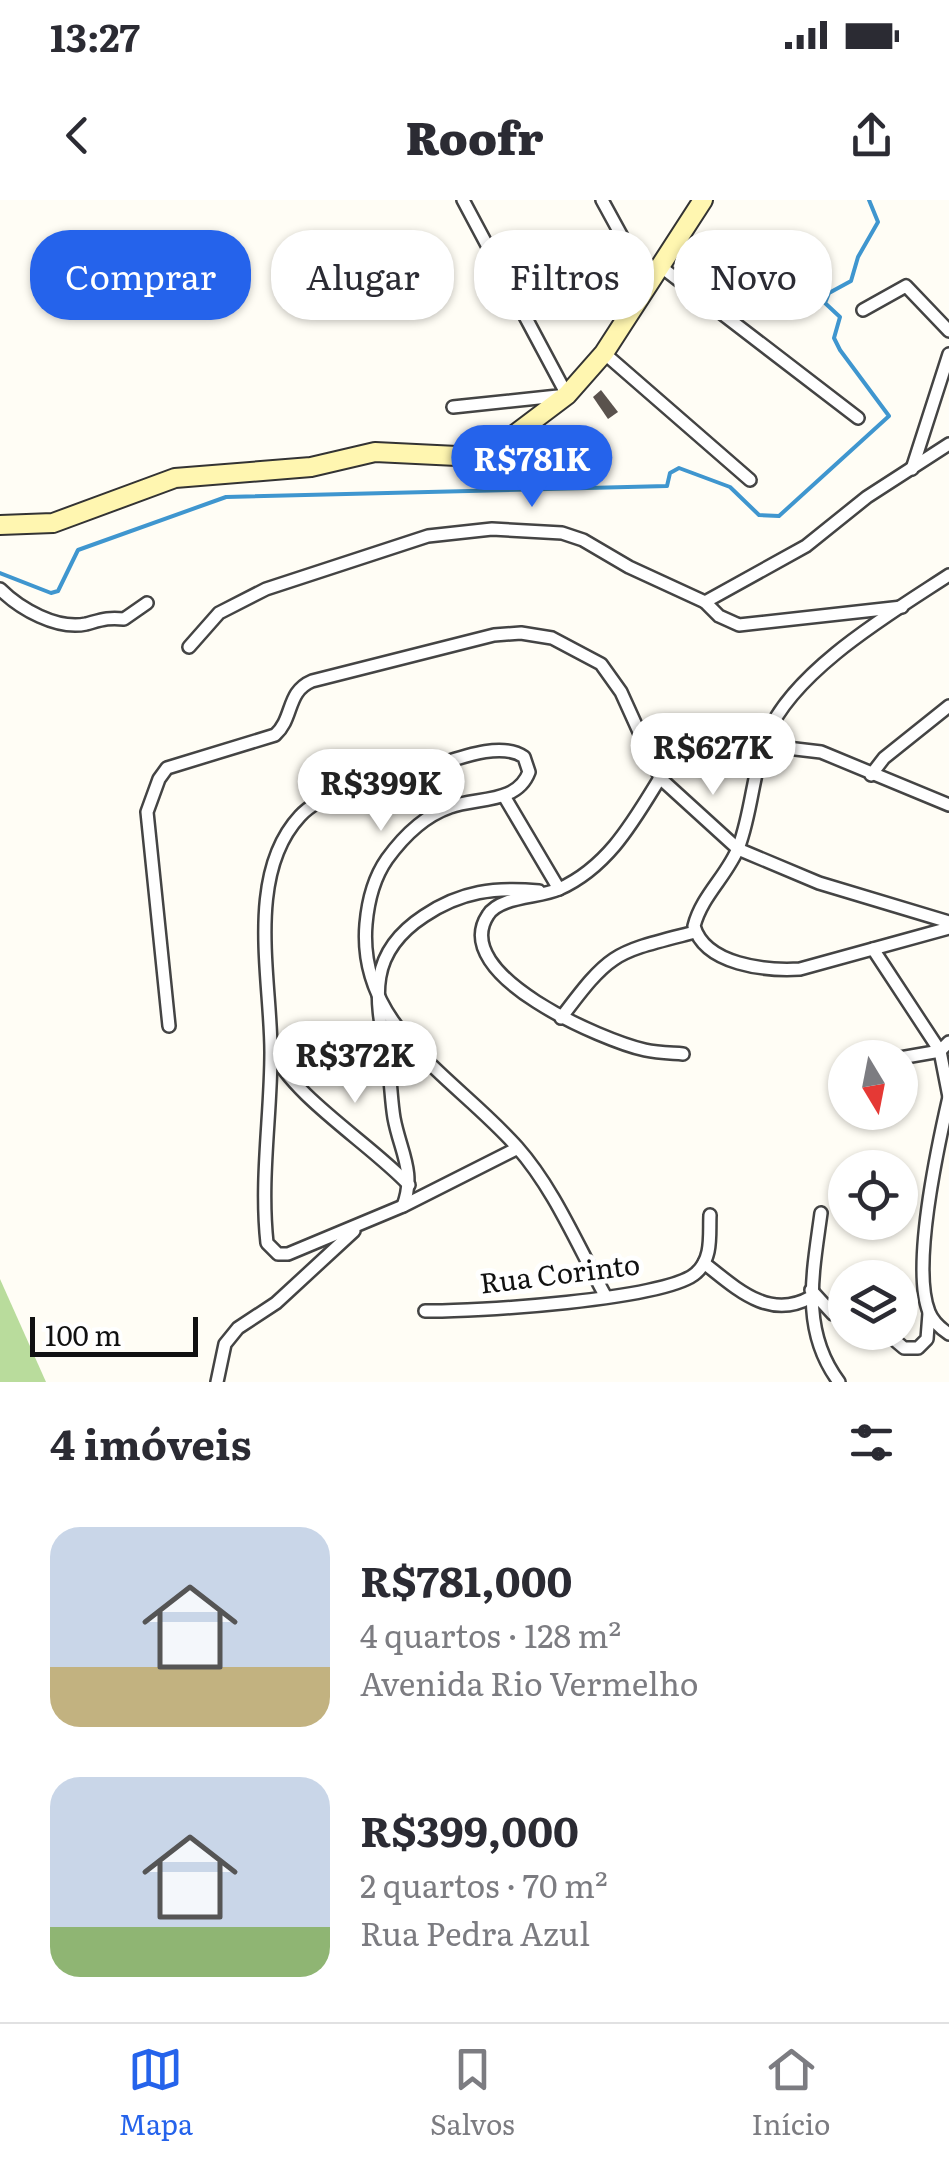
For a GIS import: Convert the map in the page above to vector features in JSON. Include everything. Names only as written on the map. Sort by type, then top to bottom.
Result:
[{"type":"street","points":[[463,200],[567,395]]},
{"type":"street","points":[[602,200],[618,230]]},
{"type":"street","points":[[654,277],[704,200]]},
{"type":"street","points":[[660,266],[858,418]]},
{"type":"street","points":[[863,310],[906,286],[949,331]]},
{"type":"street","points":[[0,525],[54,522],[175,478],[311,466],[375,452],[457,456],[498,448],[567,395],[604,353],[626,320]]},
{"type":"street","points":[[604,353],[750,480]]},
{"type":"street","points":[[912,469],[949,354]]},
{"type":"street","points":[[453,407],[567,395]]},
{"type":"street","points":[[705,602],[806,546],[949,444]]},
{"type":"street","points":[[188,647],[219,613],[266,588],[428,536],[492,529],[562,533],[584,540],[630,568],[705,602],[719,616],[739,625],[902,606]]},
{"type":"street","points":[[695,932],[700,907],[738,849],[766,737],[783,707],[807,680],[902,606],[949,575]]},
{"type":"street","points":[[0,590],[36,615],[74,624],[105,617],[124,619],[147,603]]},
{"type":"street","points":[[169,1026],[148,812],[154,790],[168,768],[274,735],[282,728],[294,692],[302,686],[494,635],[552,638],[600,664],[622,692],[660,778],[738,849],[820,883],[949,925]]},
{"type":"street","points":[[871,775],[884,758],[949,706]]},
{"type":"street","points":[[766,737],[787,748],[821,752],[949,805]]},
{"type":"street","points":[[518,1148],[361,1224],[288,1254],[272,1250],[264,1215],[271,1048],[263,985],[266,897],[278,856],[296,820],[309,806],[506,750],[518,752],[530,766],[520,787],[504,796],[452,806],[426,818],[385,861],[368,902],[364,945],[368,979],[377,999],[405,1038],[518,1148],[552,1194],[606,1297]]},
{"type":"street","points":[[660,778],[618,844],[554,891],[495,907],[485,919],[482,935],[490,963],[562,1018],[644,1050],[684,1054]]},
{"type":"street","points":[[504,796],[554,891]]},
{"type":"street","points":[[403,1206],[409,1163],[394,1121],[377,999],[382,959],[391,944],[438,906],[464,894],[498,888],[554,891]]},
{"type":"street","points":[[695,932],[720,955],[776,970],[800,969],[949,925]]},
{"type":"street","points":[[562,1018],[604,962],[618,954],[695,932]]},
{"type":"street","points":[[873,949],[945,1046],[949,1097],[924,1270],[929,1314],[927,1339],[918,1348]]},
{"type":"street","points":[[918,1053],[945,1046]]},
{"type":"street","points":[[271,1048],[282,1070],[381,1156],[408,1185]]},
{"type":"street","points":[[820,1213],[811,1293],[814,1330],[823,1359],[840,1382]]},
{"type":"street","points":[[710,1215],[704,1263],[750,1299],[790,1306],[811,1293]]},
{"type":"street","points":[[217,1382],[219,1361],[238,1328],[305,1279],[361,1224]]},
{"type":"street","name":"Rua Corinto","points":[[425,1311],[606,1297],[675,1283],[693,1276],[704,1263]]},
{"type":"street","points":[[811,1293],[828,1309]]},
{"type":"street","points":[[929,1314],[949,1334]]},
{"type":"green space","points":[[0,1279],[46,1382],[0,1382]]},
{"type":"building","points":[[601,390],[618,412],[608,419],[593,397]]},
{"type":"building","points":[[558,430],[582,460],[571,468],[547,437]]},
{"type":"waterway","points":[[0,573],[51,593],[58,591],[78,550],[226,497],[667,486],[670,473],[679,468],[730,487],[759,515],[779,516],[889,416],[840,350],[834,338],[840,317],[825,303],[829,293],[851,281],[858,257],[878,222],[869,200]]}]
